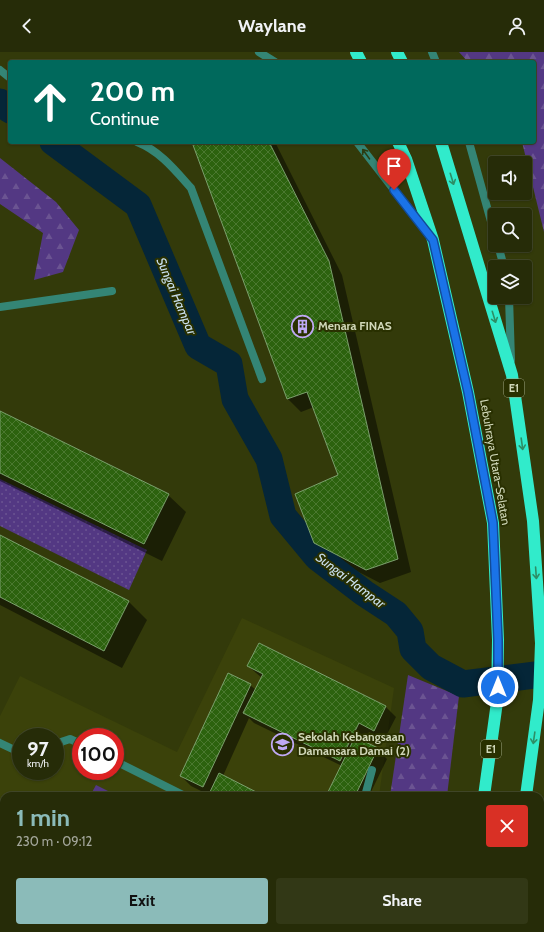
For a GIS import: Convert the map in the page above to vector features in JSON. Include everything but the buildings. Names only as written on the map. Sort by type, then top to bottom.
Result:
[{"type":"highway","name":"Lebuhraya Utara–Selatan","points":[[399,144],[406,159],[433,240],[468,392],[493,523],[498,640],[497,702],[485,792]]},
{"type":"highway","name":"E1","points":[[442,144],[512,375],[533,521],[540,643],[539,700],[527,792]]},
{"type":"lane","points":[[259,52],[272,60]]},
{"type":"lane","points":[[0,70],[8,76]]},
{"type":"lane","points":[[141,144],[170,164],[191,188],[262,379]]},
{"type":"lane","points":[[359,144],[433,240]]},
{"type":"lane","points":[[470,144],[488,211]]},
{"type":"lane","points":[[0,307],[112,291]]},
{"type":"lane","points":[[509,304],[512,375]]},
{"type":"lane","points":[[0,743],[12,749]]},
{"type":"lane","points":[[124,766],[177,792]]},
{"type":"lane","points":[[366,792],[372,770]]},
{"type":"shaded area","name":"Sekolah Kebangsaan Damansara Damai (2)","points":[[242,618],[394,688],[380,792],[0,792],[0,716],[20,676],[177,752]]},
{"type":"green space","points":[[459,52],[544,52],[544,232],[532,183],[532,156],[525,156],[522,144],[536,144],[536,60],[466,60]]},
{"type":"green space","points":[[0,158],[56,202],[79,230],[63,272],[34,280],[43,233],[0,204]]},
{"type":"green space","points":[[0,479],[147,550],[129,590],[0,526]]},
{"type":"green space","points":[[408,675],[459,696],[447,792],[391,792]]},
{"type":"green space","points":[[96,785],[110,792],[92,792]]},
{"type":"waterway","name":"Sungai Hampar","points":[[0,102],[8,108]]},
{"type":"waterway","name":"Sungai Hampar","points":[[56,144],[138,205],[198,346],[229,364],[235,399],[269,459],[283,516],[317,557],[364,593],[396,614],[410,631],[413,649],[431,667],[463,684],[544,674]]},
{"type":"place","name":"Menara FINAS","points":[[302,326]]},
{"type":"place","name":"Sekolah Kebangsaan Damansara Damai (2)","points":[[283,744]]},
{"type":"route","points":[[394,190],[433,240],[468,392],[493,523],[498,640],[498,687]]}]
